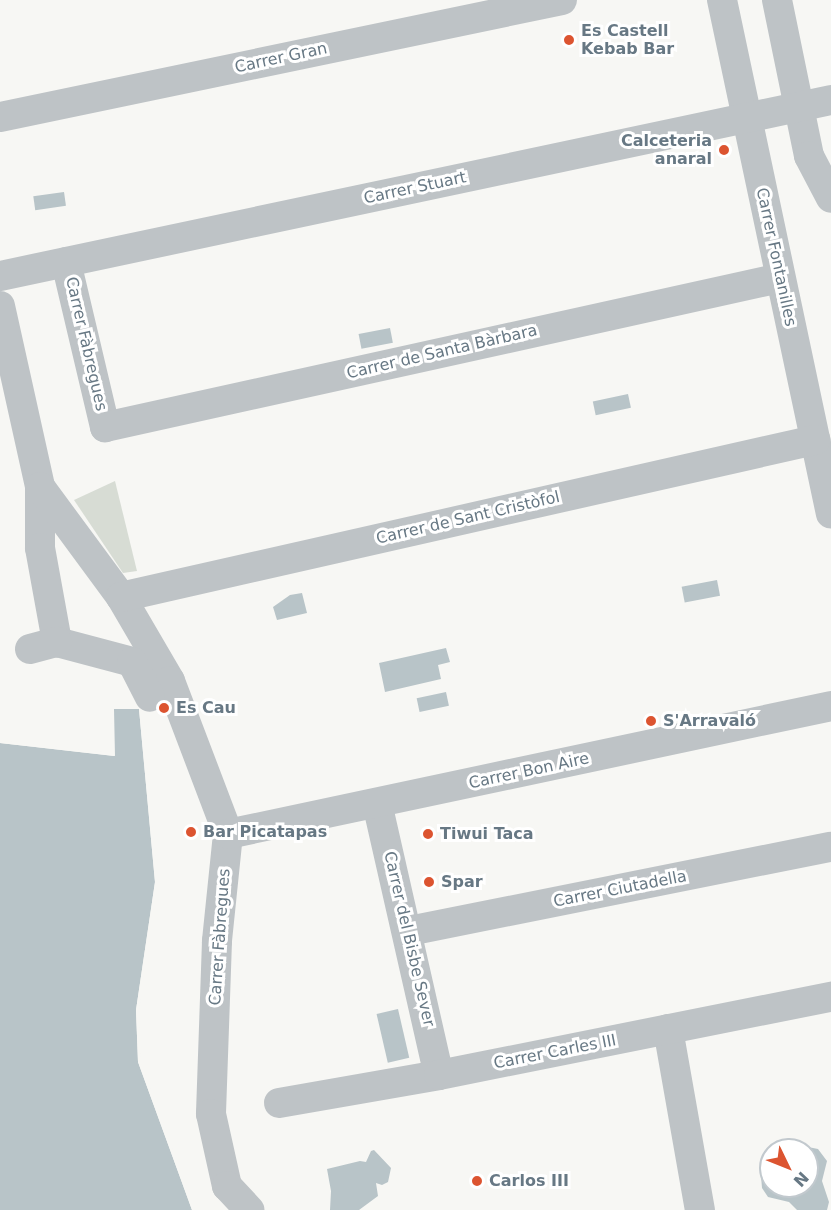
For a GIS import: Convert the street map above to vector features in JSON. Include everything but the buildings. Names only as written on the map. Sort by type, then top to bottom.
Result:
[{"type":"street","name":"Carrer Gran","points":[[0,117],[562,0]]},
{"type":"street","name":"Carrer Fontanilles","points":[[722,0],[752,116],[780,278],[831,514]]},
{"type":"street","points":[[777,0],[809,156],[831,198]]},
{"type":"street","name":"Carrer Stuart","points":[[0,276],[831,99]]},
{"type":"street","points":[[752,116],[809,156]]},
{"type":"street","name":"Carrer Fàbregues","points":[[66,262],[105,427]]},
{"type":"street","name":"Carrer de Santa Bàrbara","points":[[105,427],[780,278]]},
{"type":"street","points":[[0,306],[40,487],[44,645],[132,663],[150,697]]},
{"type":"street","name":"Carrer de Sant Cristòfol","points":[[121,597],[815,440]]},
{"type":"street","name":"Carrer Fàbregues","points":[[40,487],[121,597],[170,681],[228,834],[217,941],[211,1114],[227,1186],[249,1210]]},
{"type":"street","name":"Carrer Bon Aire","points":[[228,834],[831,706]]},
{"type":"street","name":"Carrer del Bisbe Sever","points":[[377,803],[409,932],[439,1075]]},
{"type":"street","name":"Carrer Ciutadella","points":[[409,932],[831,847]]},
{"type":"street","name":"Carrer Carles III","points":[[279,1103],[439,1075],[831,997]]},
{"type":"street","points":[[668,1029],[700,1210]]},
{"type":"shaded area","points":[[64,192],[66,206],[35,210],[33,196]]},
{"type":"shaded area","points":[[390,328],[393,343],[361,349],[359,334]]},
{"type":"shaded area","points":[[628,394],[631,408],[596,415],[593,401]]},
{"type":"shaded area","points":[[115,481],[137,571],[123,573],[74,500]]},
{"type":"shaded area","points":[[717,580],[720,596],[685,603],[682,587]]},
{"type":"shaded area","points":[[302,593],[307,613],[277,620],[273,607],[290,595]]},
{"type":"shaded area","points":[[446,648],[450,662],[438,665],[441,679],[385,692],[379,663]]},
{"type":"shaded area","points":[[446,692],[449,706],[420,712],[417,698]]},
{"type":"shaded area","points":[[114,709],[139,709],[155,882],[136,1010],[138,1062],[192,1210],[0,1210],[0,743],[114,756]]},
{"type":"shaded area","points":[[398,1009],[409,1058],[388,1063],[377,1014]]},
{"type":"shaded area","points":[[374,1150],[391,1168],[388,1182],[382,1185],[376,1183],[378,1196],[359,1210],[330,1210],[331,1191],[327,1169],[360,1161],[366,1162],[371,1151]]},
{"type":"shaded area","points":[[819,1150],[827,1161],[822,1181],[829,1202],[827,1210],[797,1210],[789,1202],[772,1198],[819,1198]]},
{"type":"pier","points":[[114,706],[142,708],[158,882],[139,1010],[141,1062],[195,1210],[192,1210],[138,1062],[136,1010],[155,882],[139,709],[114,709],[115,756],[0,743],[0,740],[112,753],[111,709]]},
{"type":"place","name":"Es Castell Kebab Bar","points":[[569,40]]},
{"type":"place","name":"Calceteria anaral","points":[[724,150]]},
{"type":"place","name":"Es Cau","points":[[164,708]]},
{"type":"place","name":"S'Arravaló","points":[[651,721]]},
{"type":"place","name":"Bar Picatapas","points":[[191,832]]},
{"type":"place","name":"Tiwui Taca","points":[[428,834]]},
{"type":"place","name":"Spar","points":[[429,882]]},
{"type":"place","name":"Carlos III","points":[[477,1181]]}]
